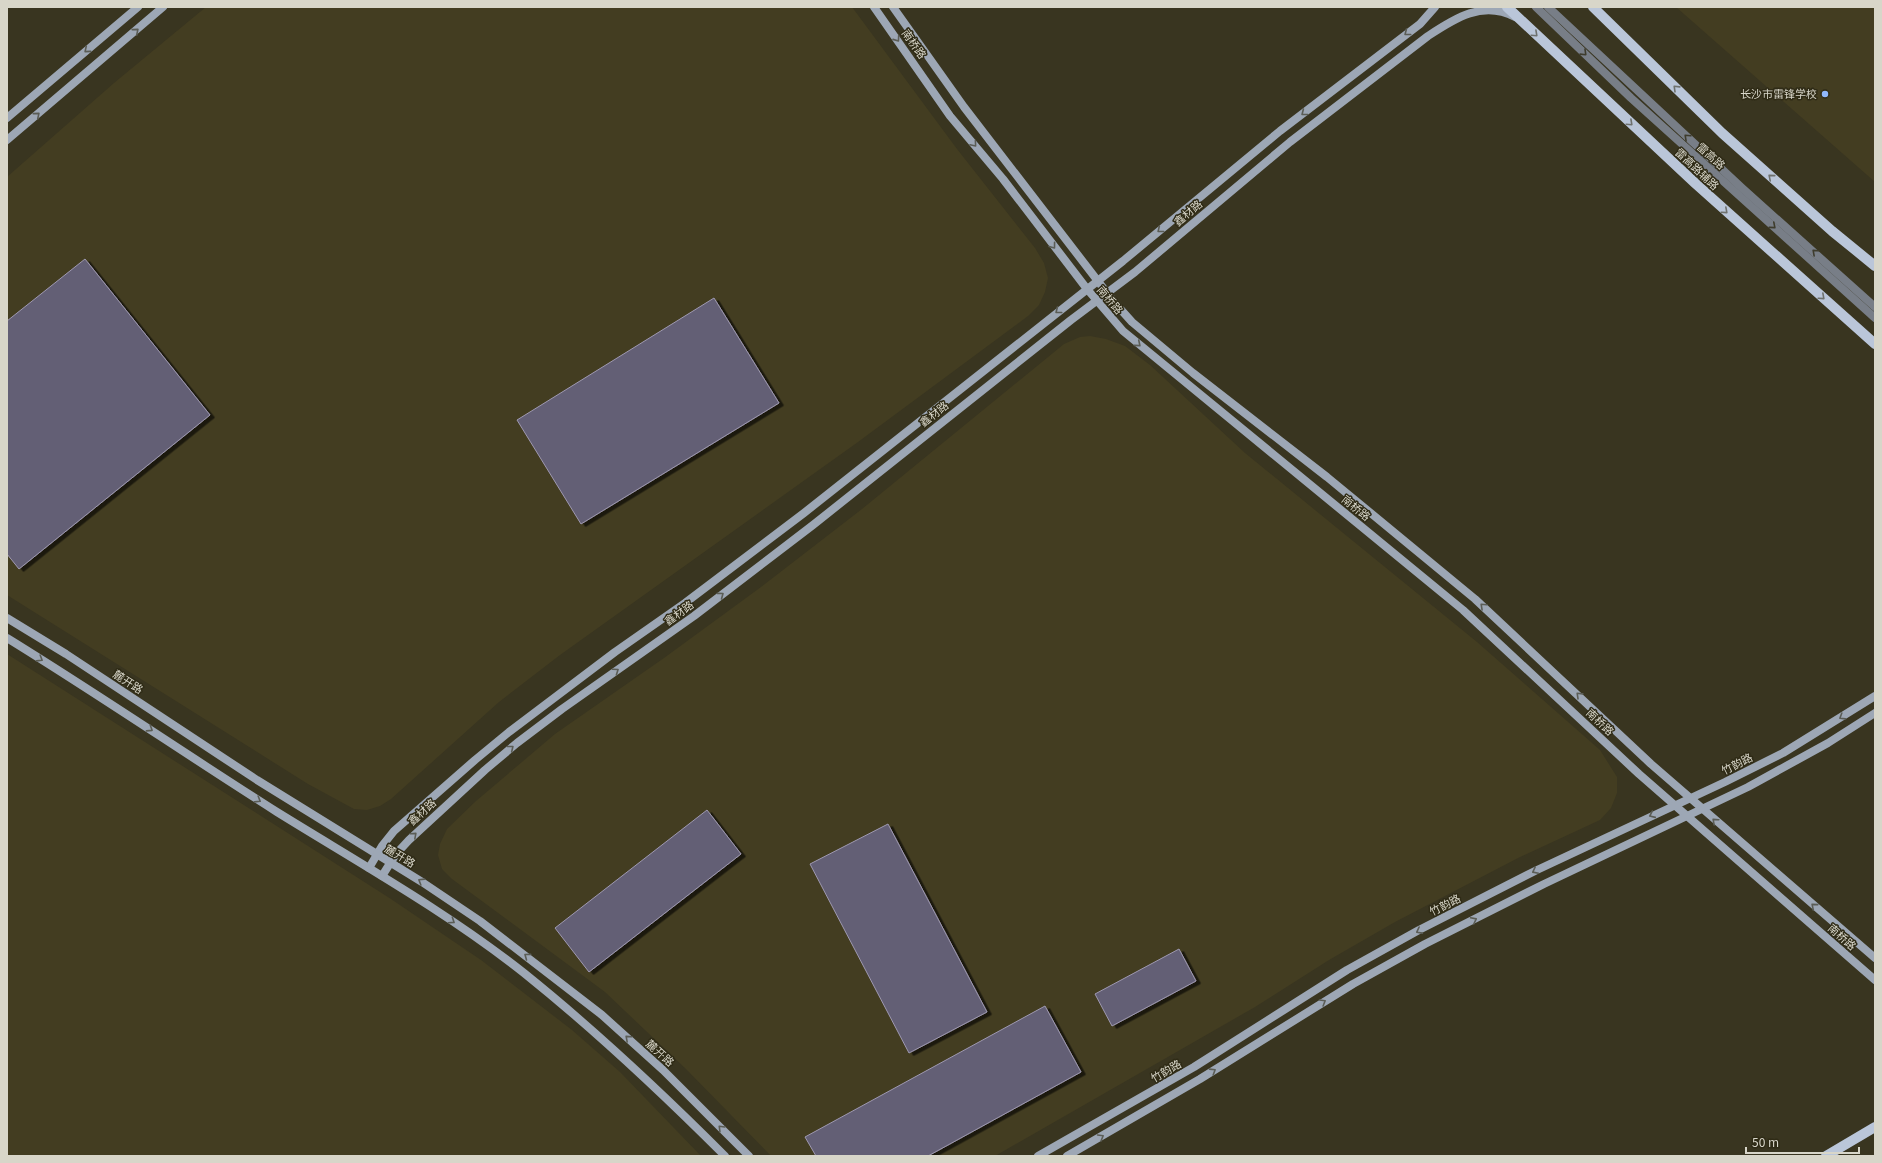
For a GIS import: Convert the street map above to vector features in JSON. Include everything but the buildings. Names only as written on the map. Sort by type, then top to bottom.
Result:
[{"type":"main road","points":[[7,118],[138,7]]},
{"type":"main road","points":[[7,140],[163,7]]},
{"type":"main road","name":"南桥路","points":[[874,7],[950,116],[1003,179],[1096,301],[1122,331],[1463,610],[1687,816],[1875,980]]},
{"type":"main road","name":"南桥路","points":[[893,7],[964,107],[1107,293],[1132,322],[1193,373],[1327,477],[1475,598],[1651,764],[1875,958]]},
{"type":"main road","name":"鑫材路","points":[[369,868],[394,831],[509,732],[609,656],[685,603],[798,518],[1087,289],[1280,131],[1420,24],[1435,7]]},
{"type":"main road","name":"雷高路辅路","points":[[1507,7],[1696,184],[1875,344]]},
{"type":"main road","points":[[1592,7],[1722,133],[1832,231],[1875,266]]},
{"type":"main road","name":"鑫材路","points":[[382,876],[390,862],[409,840],[484,770],[562,709],[694,616],[794,539],[1134,272],[1290,142],[1439,29],[1465,15],[1488,9],[1507,13],[1520,20]]},
{"type":"main road","name":"麓开路","points":[[7,618],[66,654],[257,780],[390,862],[480,921],[602,1015],[663,1070],[749,1156]]},
{"type":"main road","points":[[7,638],[246,792],[413,895],[522,972],[588,1026],[651,1083],[725,1156]]},
{"type":"main road","name":"竹韵路","points":[[1038,1156],[1194,1067],[1347,970],[1538,870],[1783,753],[1875,696]]},
{"type":"main road","points":[[1067,1156],[1200,1079],[1353,984],[1544,884],[1748,787],[1828,743],[1875,713]]},
{"type":"main road","points":[[1826,1156],[1875,1127]]},
{"type":"street","name":"雷高路","points":[[1536,7],[1631,98],[1875,318]]},
{"type":"street","name":"雷高路","points":[[1548,7],[1707,156],[1875,307]]},
{"type":"shaded area","points":[[206,7],[852,7],[957,149],[1035,248],[1044,263],[1048,278],[1045,292],[1039,305],[1028,316],[858,442],[560,655],[499,702],[391,799],[380,806],[367,810],[354,809],[308,784],[7,595],[7,177],[114,83]]},
{"type":"shaded area","name":"长沙市雷锋学校","points":[[1676,7],[1875,7],[1875,182]]},
{"type":"shaded area","points":[[1090,336],[1106,339],[1125,346],[1150,365],[1245,453],[1477,642],[1600,750],[1617,777],[1617,793],[1611,808],[1600,820],[1520,857],[1395,922],[1329,960],[1255,1007],[995,1156],[771,1156],[686,1069],[605,992],[452,879],[442,869],[438,855],[440,844],[447,829],[476,801],[555,734],[664,658],[761,587],[862,509],[1064,344],[1080,337]]},
{"type":"shaded area","points":[[7,654],[391,899],[481,960],[572,1030],[620,1072],[701,1156],[7,1156]]},
{"type":"place","name":"长沙市雷锋学校","points":[[1825,94]]}]
